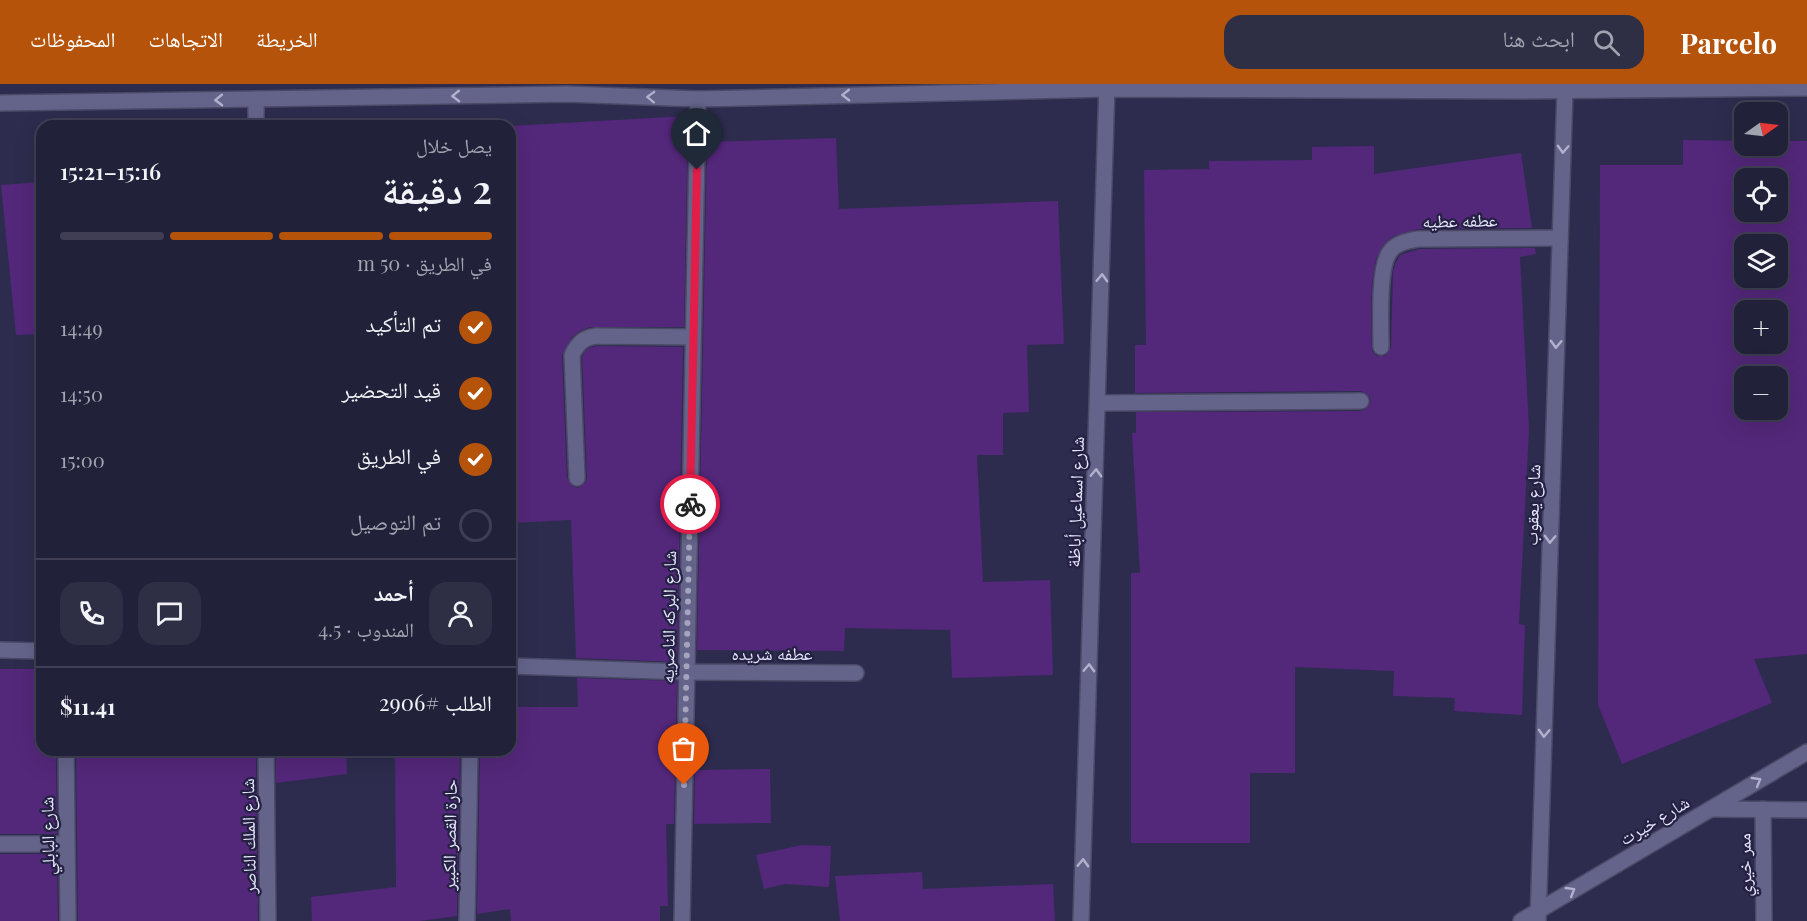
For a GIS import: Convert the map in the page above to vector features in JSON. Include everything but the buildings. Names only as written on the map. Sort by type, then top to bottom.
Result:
[{"type":"street","points":[[0,103],[256,99],[567,89],[699,99],[1107,87],[1372,86],[1520,87],[1565,90],[1807,88]]},
{"type":"street","name":"شارع اسماعيل أباظة","points":[[1081,921],[1107,87]]},
{"type":"street","name":"شارع يعقوب","points":[[1538,916],[1565,90]]},
{"type":"street","points":[[256,99],[256,120]]},
{"type":"street","name":"شارع البركه الناصريه","points":[[682,921],[699,99]]},
{"type":"street","name":"عطفه عطيه","points":[[1381,347],[1383,265],[1390,251],[1402,242],[1418,239],[1560,238]]},
{"type":"street","points":[[577,478],[573,355],[577,345],[586,338],[596,336],[693,337]]},
{"type":"street","points":[[1098,403],[1361,401]]},
{"type":"street","points":[[0,650],[36,651]]},
{"type":"street","name":"عطفه شريده","points":[[516,666],[687,672],[856,673]]},
{"type":"street","name":"شارع خيرت","points":[[1521,921],[1538,916],[1807,752]]},
{"type":"street","name":"شارع البابلي","points":[[66,756],[68,921]]},
{"type":"street","name":"شارع الملك الناصر","points":[[266,756],[268,921]]},
{"type":"street","name":"حارة القصر الكبير","points":[[468,921],[470,756]]},
{"type":"street","points":[[1711,809],[1807,810]]},
{"type":"street","name":"ممر خيري","points":[[1763,809],[1764,921]]},
{"type":"street","points":[[0,844],[67,844]]},
{"type":"way so far","points":[[684,785],[690,504]]},
{"type":"route","points":[[690,504],[697,170]]}]
